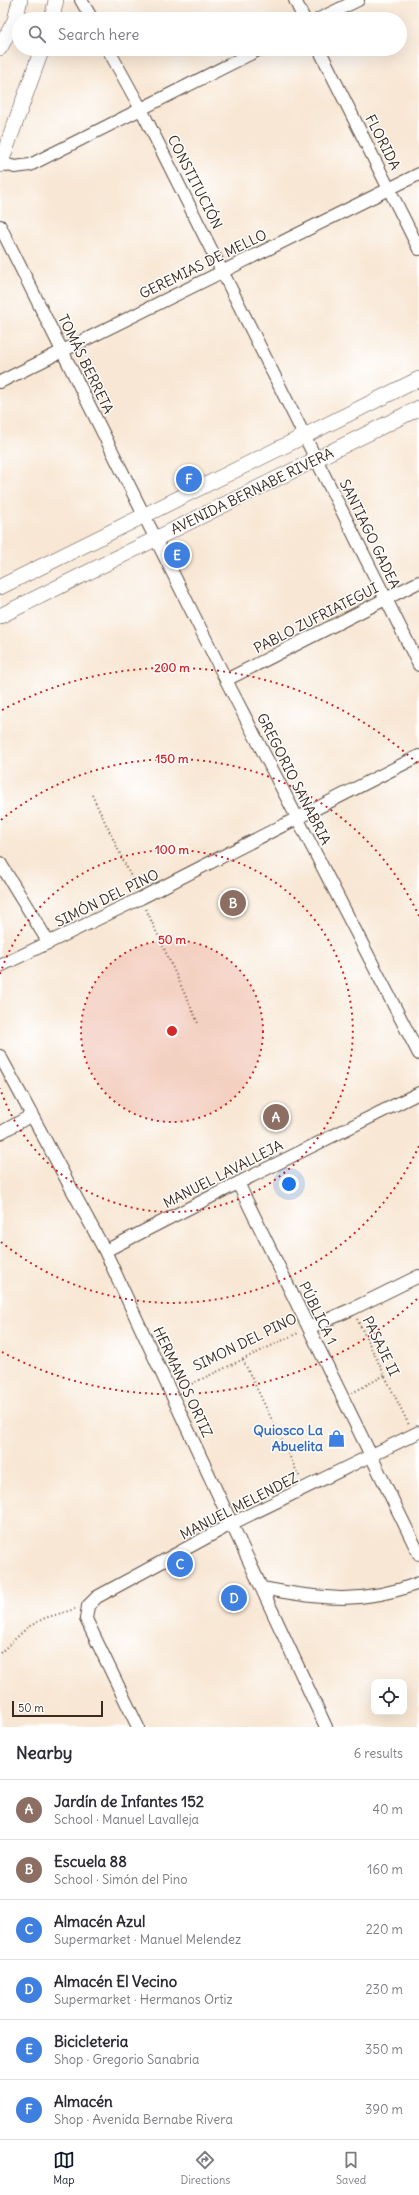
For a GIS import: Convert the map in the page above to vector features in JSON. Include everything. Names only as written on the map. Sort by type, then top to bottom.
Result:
[{"type":"street","points":[[17,12],[20,0]]},
{"type":"street","points":[[53,12],[56,0]]},
{"type":"street","points":[[81,0],[88,12]]},
{"type":"street","points":[[294,0],[300,12]]},
{"type":"street","points":[[333,12],[358,0]]},
{"type":"street","points":[[0,48],[12,26]]},
{"type":"street","points":[[39,56],[0,163],[15,167],[30,165],[246,56]]},
{"type":"street","name":"CONSTITUCIÓN","points":[[112,56],[142,109],[305,436]]},
{"type":"street","name":"FLORIDA","points":[[323,56],[390,188],[419,249]]},
{"type":"street","name":"GEREMIAS DE MELLO","points":[[0,382],[419,174]]},
{"type":"street","name":"TOMÁS BERRETA","points":[[0,226],[144,516]]},
{"type":"street","name":"AVENIDA BERNABE RIVERA","points":[[0,588],[419,379]]},
{"type":"street","name":"AVENIDA BERNABE RIVERA","points":[[0,616],[419,408]]},
{"type":"street","name":"SANTIAGO GADEA","points":[[305,436],[419,665]]},
{"type":"street","name":"GREGORIO SANABRIA","points":[[144,516],[226,680],[419,1054]]},
{"type":"street","name":"PABLO ZUFRIATEGUI","points":[[226,680],[419,582]]},
{"type":"street","name":"SIMÓN DEL PINO","points":[[0,966],[50,943],[299,819],[419,756]]},
{"type":"street","points":[[0,862],[50,943]]},
{"type":"street","name":"HERMANOS ORTIZ","points":[[0,1056],[105,1251],[233,1523],[326,1727]]},
{"type":"street","name":"MANUEL LAVALLEJA","points":[[105,1251],[238,1182],[419,1093]]},
{"type":"street","points":[[0,1133],[32,1115]]},
{"type":"street","name":"PÚBLICA 1","points":[[238,1182],[419,1554]]},
{"type":"street","name":"SIMON DEL PINO","points":[[309,1328],[419,1276]]},
{"type":"street","name":"MANUEL MELENDEZ","points":[[88,1606],[97,1597],[233,1523],[305,1490],[416,1434]]},
{"type":"street","points":[[262,1588],[335,1599],[366,1598],[419,1583]]},
{"type":"street","points":[[88,1606],[86,1619],[138,1727]]},
{"type":"path","name":"PASAJE II","points":[[352,1309],[416,1434]]},
{"type":"path","name":"SIMON DEL PINO","points":[[171,1393],[309,1328]]},
{"type":"path","points":[[243,1360],[305,1490]]},
{"type":"path","points":[[344,1398],[385,1375]]},
{"type":"path","points":[[0,1652],[28,1627],[45,1618],[88,1606]]},
{"type":"place","name":"Almacén","points":[[189,479]]},
{"type":"place","name":"Bicicleteria","points":[[177,555]]},
{"type":"place","name":"Escuela 88","points":[[233,903]]},
{"type":"place","name":"Jardín de Infantes 152","points":[[276,1117]]},
{"type":"place","name":"Quiosco La Abuelita","points":[[336,1438]]},
{"type":"place","name":"Almacén Azul","points":[[180,1564]]},
{"type":"place","name":"Almacén El Vecino","points":[[234,1598]]}]
